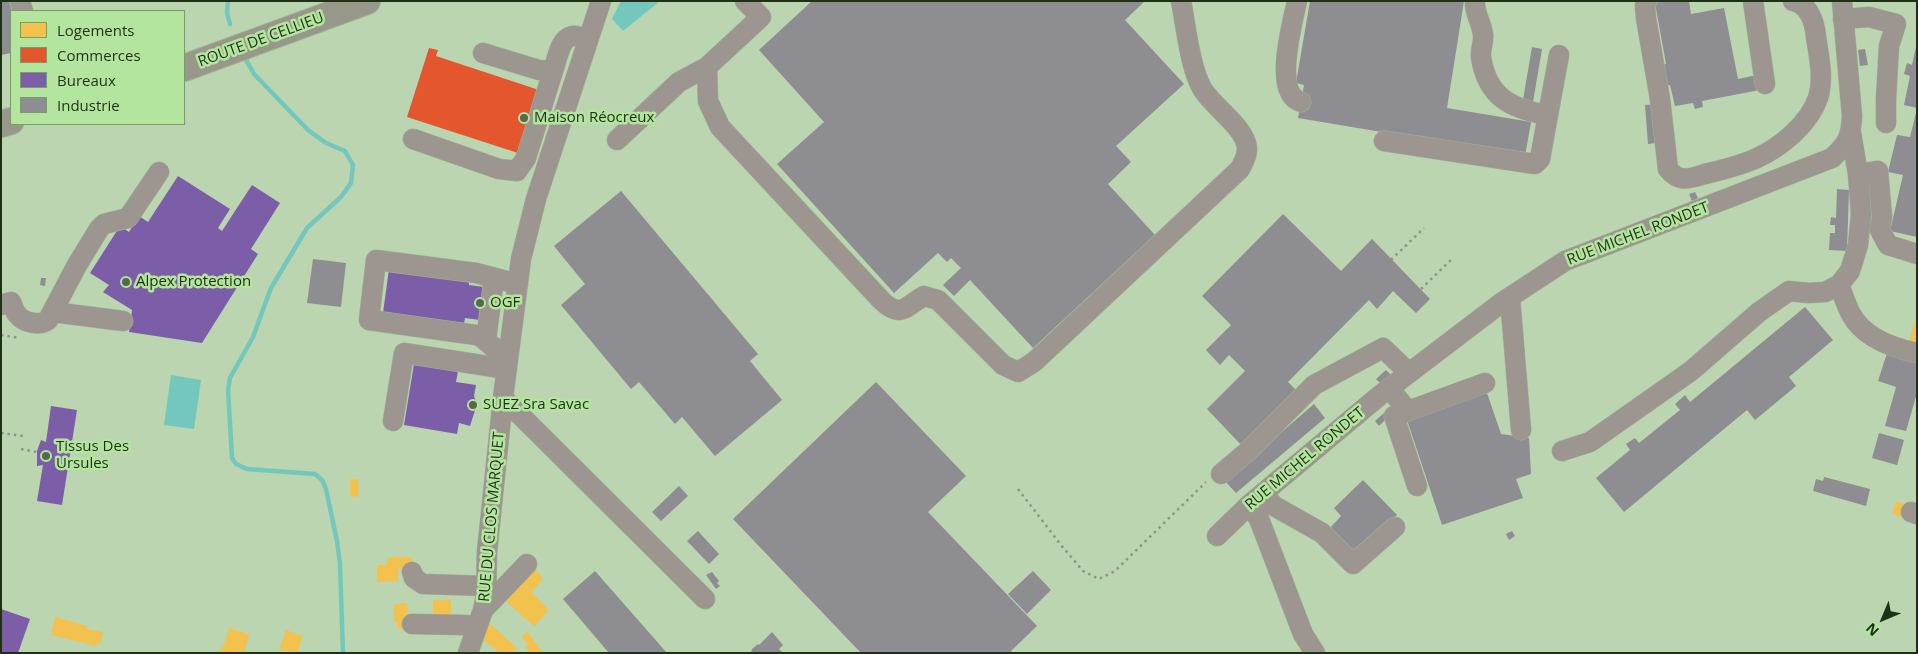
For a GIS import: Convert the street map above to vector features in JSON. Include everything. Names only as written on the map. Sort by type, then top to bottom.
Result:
[{"type":"main road","name":"ROUTE DE CELLIEU","points":[[185,68],[367,1]]},
{"type":"street","name":"RUE DU CLOS MARQUET","points":[[468,653],[480,619],[486,586],[487,552],[503,398],[521,260],[536,199],[601,1]]},
{"type":"street","points":[[617,140],[680,82],[707,67],[760,17],[745,1]]},
{"type":"street","points":[[707,67],[708,101],[720,127],[882,302],[898,311],[905,310],[924,296],[938,300],[1003,365],[1018,372],[1034,362],[1240,169],[1246,156],[1247,145],[1242,135],[1208,98],[1196,74],[1181,1]]},
{"type":"street","points":[[1296,1],[1285,70],[1291,94],[1296,101],[1301,102]]},
{"type":"street","points":[[1475,1],[1474,6],[1483,29],[1484,38],[1480,55],[1494,90],[1502,99],[1523,111],[1548,115]]},
{"type":"street","points":[[1648,1],[1645,6],[1646,18],[1666,144],[1668,170],[1675,177],[1684,179],[1729,168],[1757,158],[1777,146],[1794,132],[1808,115],[1818,97],[1820,80],[1814,21],[1808,10],[1799,2],[1793,1]]},
{"type":"street","points":[[1753,1],[1765,84]]},
{"type":"street","points":[[1886,123],[1889,46],[1896,24],[1843,10],[1852,116],[1851,133],[1872,169],[1882,216],[1880,230],[1888,245],[1917,254]]},
{"type":"street","points":[[413,139],[499,169],[517,171],[526,158],[561,47],[572,36],[588,40]]},
{"type":"street","points":[[483,53],[540,70],[553,71]]},
{"type":"street","points":[[1384,140],[1535,164],[1540,159],[1558,56]]},
{"type":"street","points":[[1820,80],[1849,76]]},
{"type":"street","name":"RUE MICHEL RONDET","points":[[1217,536],[1257,499],[1390,388],[1510,298],[1531,274],[1832,158],[1843,148],[1851,133]]},
{"type":"street","points":[[1562,451],[1590,442],[1598,437],[1691,371],[1758,312],[1789,291],[1825,292],[1839,285],[1850,271],[1858,245],[1861,214],[1872,169]]},
{"type":"street","points":[[6,304],[23,320],[44,323],[48,320],[76,266],[99,229],[104,224],[128,218],[159,172]]},
{"type":"street","points":[[508,361],[486,340],[476,335],[369,320],[376,260],[476,273],[518,284]]},
{"type":"street","points":[[486,340],[494,278]]},
{"type":"street","points":[[1839,285],[1851,314],[1864,331],[1904,350],[1917,354]]},
{"type":"street","points":[[1510,298],[1521,430]]},
{"type":"street","points":[[53,312],[123,321]]},
{"type":"street","points":[[1221,474],[1247,452],[1314,385],[1383,348],[1409,373]]},
{"type":"street","points":[[393,421],[404,353],[508,361]]},
{"type":"street","points":[[1417,486],[1394,416],[1485,383]]},
{"type":"street","points":[[1390,388],[1408,411]]},
{"type":"street","points":[[503,398],[705,599]]},
{"type":"street","points":[[1314,653],[1303,634],[1259,519],[1257,499],[1274,506],[1322,533],[1353,564],[1394,527]]},
{"type":"street","points":[[412,624],[464,625],[480,619],[527,564]]},
{"type":"street","points":[[412,572],[414,578],[423,584],[486,586]]},
{"type":"path","points":[[1391,260],[1424,228]]},
{"type":"path","points":[[1420,289],[1452,259]]},
{"type":"path","points":[[1,433],[23,436]]},
{"type":"path","points":[[21,449],[37,452]]},
{"type":"path","points":[[1018,489],[1083,571],[1098,579],[1115,571],[1205,483],[1221,474]]},
{"type":"water","points":[[621,1],[660,1],[623,31],[612,19]]},
{"type":"water","points":[[171,375],[201,380],[194,429],[164,425]]},
{"type":"building: Logements","points":[[1917,317],[1917,347],[1908,345]]},
{"type":"building: Logements","points":[[350,479],[358,479],[358,497],[350,496]]},
{"type":"building: Logements","points":[[1896,501],[1909,505],[1905,518],[1892,514]]},
{"type":"building: Logements","points":[[388,557],[412,557],[412,569],[398,569],[398,581],[377,582],[377,565],[387,565]]},
{"type":"building: Logements","points":[[533,566],[543,579],[531,592],[549,610],[534,626],[502,598]]},
{"type":"building: Logements","points":[[433,600],[451,600],[451,621],[433,621]]},
{"type":"building: Logements","points":[[407,603],[409,628],[397,628],[397,622],[394,622],[394,604]]},
{"type":"building: Logements","points":[[55,617],[87,626],[86,629],[103,632],[100,644],[97,643],[97,646],[51,635]]},
{"type":"building: Logements","points":[[488,622],[517,648],[513,653],[500,653],[481,638]]},
{"type":"building: Logements","points":[[229,628],[249,634],[244,653],[219,653],[221,647],[223,648]]},
{"type":"building: Logements","points":[[286,630],[303,636],[297,653],[279,650]]},
{"type":"building: Logements","points":[[527,631],[543,653],[529,653],[525,647],[528,645],[522,637]]},
{"type":"building: Commerces","points":[[429,48],[438,50],[436,56],[542,91],[521,154],[407,117]]},
{"type":"building: Bureaux","points":[[178,176],[230,209],[218,228],[222,231],[252,185],[280,203],[251,249],[258,254],[202,343],[129,332],[132,310],[103,292],[109,285],[90,273],[120,226],[129,232],[139,216],[148,222]]},
{"type":"building: Bureaux","points":[[389,269],[469,279],[469,285],[484,287],[480,320],[465,318],[464,324],[383,313]]},
{"type":"building: Bureaux","points":[[414,364],[458,371],[456,382],[476,385],[474,396],[477,404],[470,426],[459,423],[457,434],[404,425]]},
{"type":"building: Bureaux","points":[[51,406],[77,410],[62,505],[37,501],[43,465],[37,466],[37,451],[41,440],[46,442]]},
{"type":"building: Bureaux","points":[[1,609],[30,619],[18,653],[1,653]]},
{"type":"building: Industrie","points":[[1,1],[9,1],[12,10],[10,10],[10,53],[1,55]]},
{"type":"building: Industrie","points":[[812,1],[1145,1],[1125,20],[1184,84],[1116,146],[1131,162],[1108,184],[1155,235],[1033,348],[970,280],[954,296],[943,285],[961,268],[951,258],[947,262],[938,253],[894,293],[777,164],[824,122],[759,50]]},
{"type":"building: Industrie","points":[[1310,1],[1464,1],[1447,108],[1531,122],[1525,156],[1298,118],[1304,85],[1296,83]]},
{"type":"building: Industrie","points":[[1689,1],[1691,14],[1724,8],[1738,79],[1757,75],[1760,90],[1702,101],[1703,107],[1695,109],[1693,103],[1675,106],[1670,85],[1664,86],[1660,65],[1666,64],[1655,3]]},
{"type":"building: Industrie","points":[[1532,47],[1542,49],[1533,102],[1523,100]]},
{"type":"building: Industrie","points":[[1916,47],[1917,108],[1904,105],[1910,76],[1904,74],[1907,63],[1912,65]]},
{"type":"building: Industrie","points":[[1865,49],[1868,65],[1860,66],[1858,50]]},
{"type":"building: Industrie","points":[[1660,104],[1663,142],[1648,144],[1645,105]]},
{"type":"building: Industrie","points":[[1916,113],[1917,237],[1890,231],[1903,175],[1888,172],[1897,135],[1910,137]]},
{"type":"building: Industrie","points":[[1837,189],[1849,190],[1847,251],[1829,250],[1830,233],[1835,233],[1835,225],[1830,225],[1831,217],[1836,218]]},
{"type":"building: Industrie","points":[[621,191],[758,354],[750,361],[782,400],[715,456],[682,417],[675,424],[639,382],[631,389],[561,305],[585,284],[554,246]]},
{"type":"building: Industrie","points":[[1695,192],[1698,198],[1692,201],[1689,194]]},
{"type":"building: Industrie","points":[[1283,214],[1341,271],[1372,239],[1430,299],[1416,313],[1393,291],[1377,309],[1369,300],[1288,382],[1298,392],[1243,447],[1207,409],[1245,371],[1229,355],[1220,365],[1206,350],[1231,325],[1202,296]]},
{"type":"building: Industrie","points":[[313,259],[346,263],[341,307],[307,303]]},
{"type":"building: Industrie","points":[[41,278],[46,278],[45,286],[40,285]]},
{"type":"building: Industrie","points":[[1805,307],[1833,340],[1789,377],[1796,386],[1755,420],[1747,410],[1624,512],[1596,478],[1630,450],[1626,444],[1635,438],[1639,443],[1680,410],[1675,404],[1685,395],[1690,402]]},
{"type":"building: Industrie","points":[[1887,353],[1917,361],[1917,393],[1906,431],[1885,426],[1896,387],[1878,381]]},
{"type":"building: Industrie","points":[[1386,370],[1391,375],[1381,384],[1376,379]]},
{"type":"building: Industrie","points":[[876,382],[966,476],[928,512],[1037,626],[1011,651],[1012,653],[861,653],[733,519]]},
{"type":"building: Industrie","points":[[1487,393],[1501,434],[1529,438],[1531,474],[1516,479],[1523,498],[1442,525],[1407,420]]},
{"type":"building: Industrie","points":[[1314,404],[1325,418],[1236,493],[1225,481]]},
{"type":"building: Industrie","points":[[1384,413],[1388,417],[1379,426],[1375,421]]},
{"type":"building: Industrie","points":[[1879,433],[1904,440],[1897,465],[1872,458]]},
{"type":"building: Industrie","points":[[1824,477],[1870,489],[1866,506],[1813,491],[1816,479],[1823,481]]},
{"type":"building: Industrie","points":[[1363,480],[1397,515],[1354,555],[1329,529],[1341,516],[1334,508]]},
{"type":"building: Industrie","points":[[679,486],[688,496],[661,521],[652,512]]},
{"type":"building: Industrie","points":[[698,531],[719,554],[709,564],[687,541]]},
{"type":"building: Industrie","points":[[1512,531],[1515,536],[1509,540],[1506,534]]},
{"type":"building: Industrie","points":[[595,571],[667,653],[609,653],[563,599]]},
{"type":"building: Industrie","points":[[1033,571],[1051,590],[1027,614],[1008,594]]},
{"type":"building: Industrie","points":[[712,572],[719,581],[717,583],[720,586],[716,589],[706,575]]},
{"type":"building: Industrie","points":[[772,632],[783,645],[779,649],[783,653],[751,653],[752,649]]},
{"type":"waterway","points":[[228,1],[227,13],[230,24]]},
{"type":"waterway","points":[[245,58],[254,74],[308,130],[326,143],[345,151],[353,165],[351,183],[341,197],[307,228],[271,288],[253,337],[230,378],[228,390],[232,458],[236,464],[247,469],[315,474],[322,480],[326,489],[340,564],[343,653]]},
{"type":"place","name":"Maison Réocreux","points":[[524,118]]},
{"type":"place","name":"Alpex Protection","points":[[126,282]]},
{"type":"place","name":"OGF","points":[[480,303]]},
{"type":"place","name":"SUEZ Sra Savac","points":[[473,405]]},
{"type":"place","name":"Tissus Des Ursules","points":[[46,456]]}]
